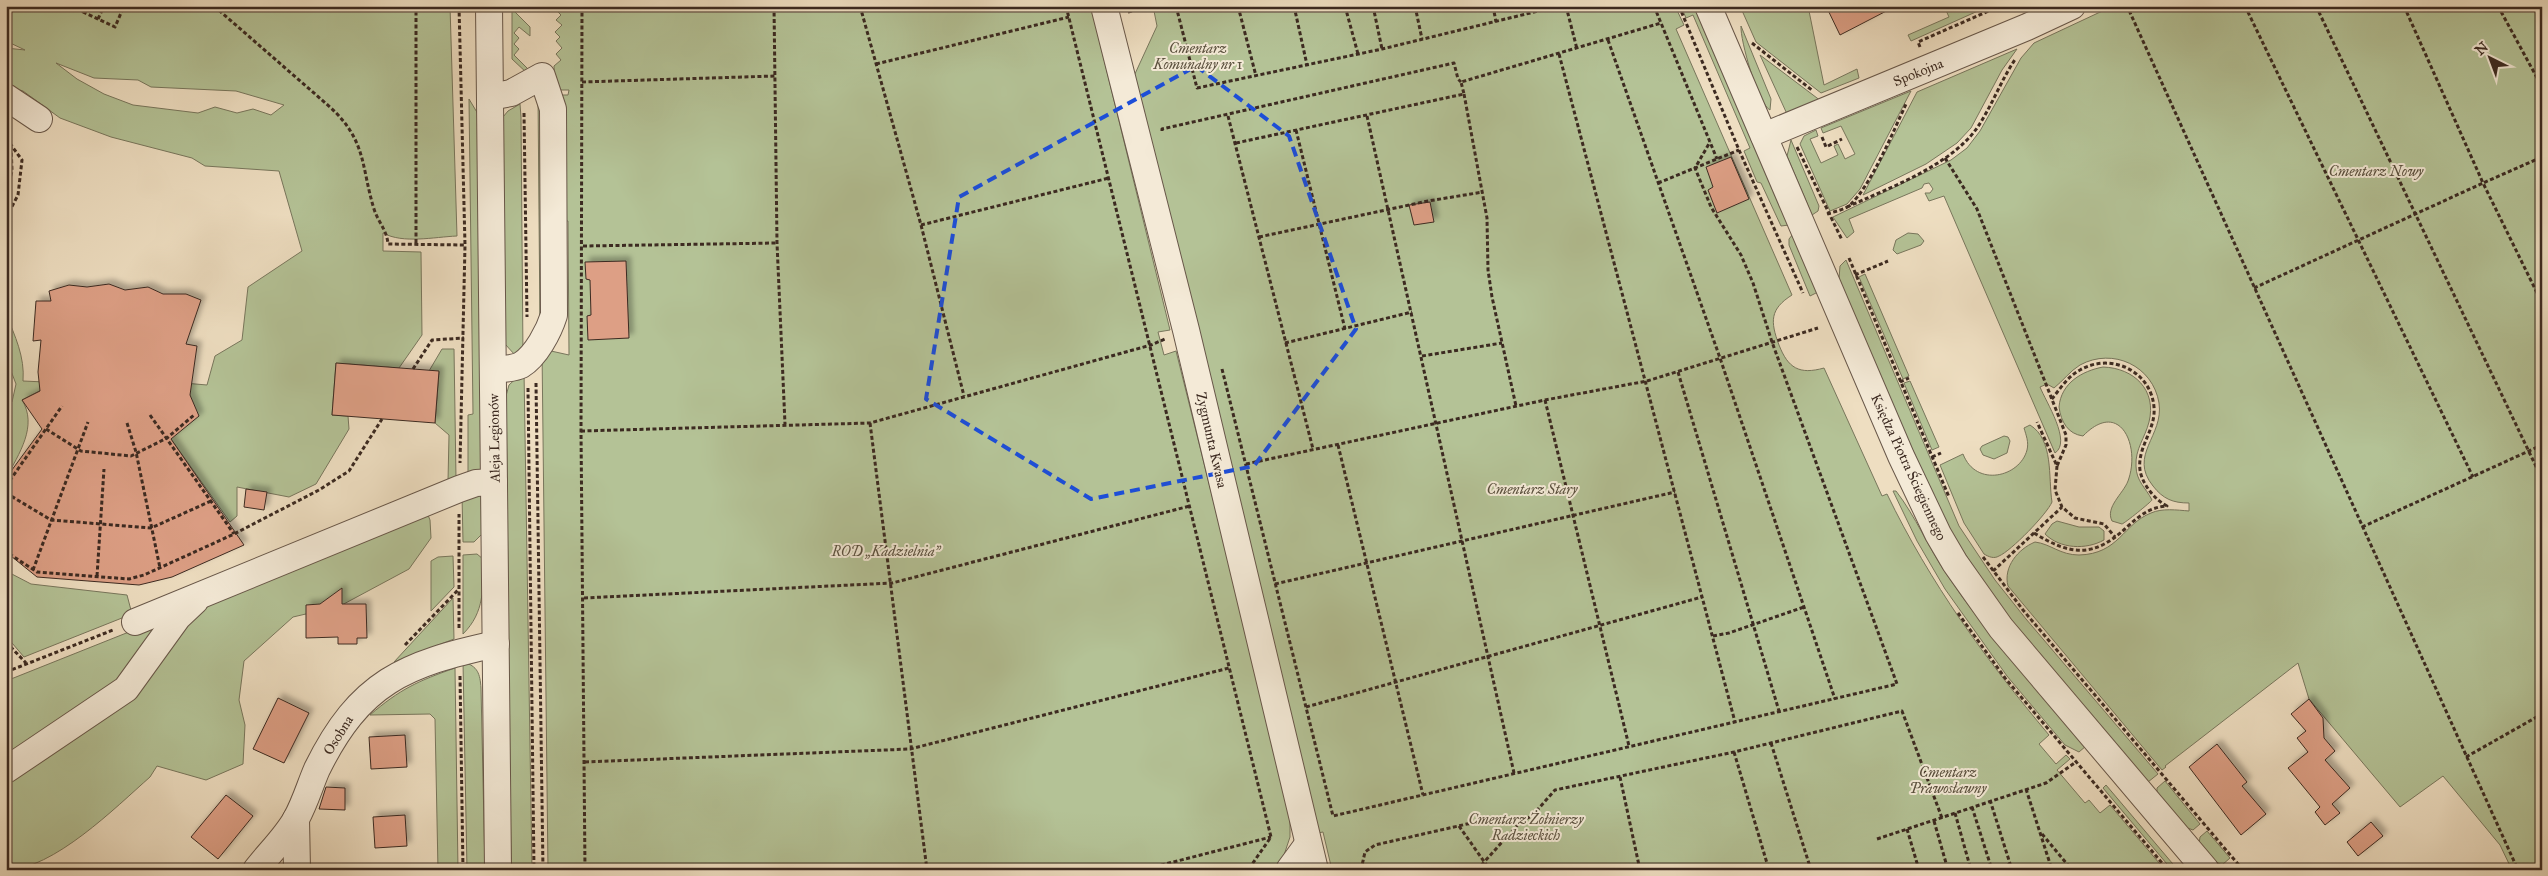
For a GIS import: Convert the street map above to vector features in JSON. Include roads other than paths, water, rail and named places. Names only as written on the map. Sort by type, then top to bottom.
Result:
[{"type":"street","name":"Aleja Legionów","points":[[489,6],[498,870]]},
{"type":"street","name":"Księdza Piotra Ściegiennego","points":[[1708,6],[1905,463],[1938,534],[1955,563],[2001,628],[2206,870]]},
{"type":"street","name":"Spokojna","points":[[1764,136],[2065,8]]},
{"type":"street","name":"Zygmunta Kwasa","points":[[1115,9],[1186,330],[1314,870]]},
{"type":"street","points":[[490,97],[511,94],[542,76],[552,105],[554,315],[532,354],[519,366],[493,370]]},
{"type":"street","points":[[6,97],[39,119]]},
{"type":"street","points":[[135,622],[459,489],[476,483],[494,482]]},
{"type":"street","points":[[6,770],[126,689],[178,617],[204,594]]},
{"type":"street","name":"Osobna","points":[[256,870],[296,819],[318,769],[346,719],[371,692],[405,670],[459,653],[496,644]]},
{"type":"street","points":[[296,819],[297,870]]},
{"type":"street","points":[[1289,870],[1308,844]]},
{"type":"park label","name":"Cmentarz Komunalny nr 1","points":[[1198,56]]},
{"type":"park label","name":"Cmentarz Nowy","points":[[2376,171]]},
{"type":"park label","name":"Cmentarz Stary","points":[[1532,489]]},
{"type":"park label","name":"ROD „Kadzielnia”","points":[[886,551]]},
{"type":"park label","name":"Cmentarz Prawosławny","points":[[1948,780]]},
{"type":"park label","name":"Cmentarz Żołnierzy Radzieckich","points":[[1526,828]]}]
